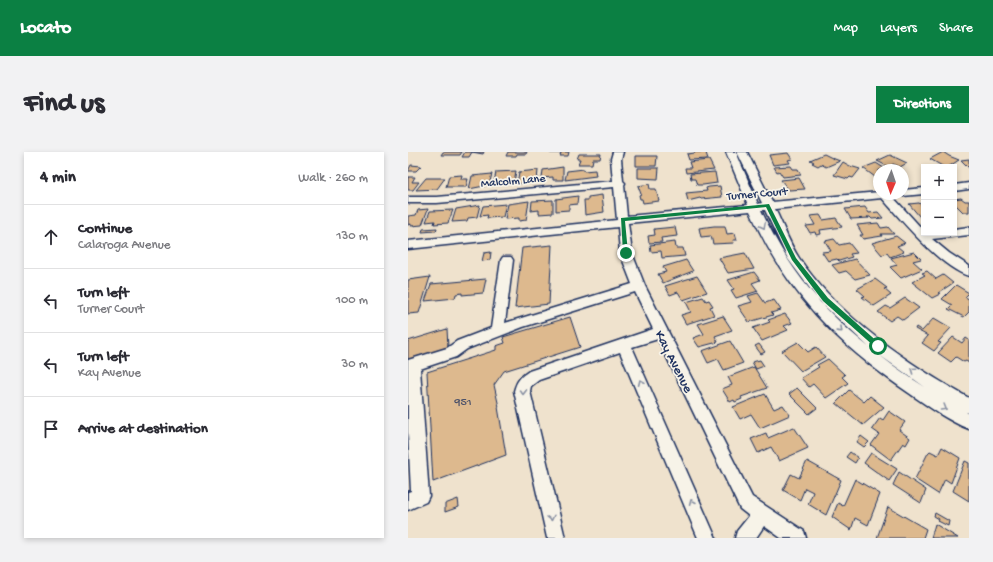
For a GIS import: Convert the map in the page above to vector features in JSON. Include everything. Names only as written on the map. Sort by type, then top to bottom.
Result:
[{"type":"street","name":"Kay Avenue","points":[[618,152],[616,158],[620,183],[626,253],[639,286],[746,503],[797,538]]},
{"type":"street","points":[[731,152],[754,206],[782,262],[793,279],[816,308],[852,341],[904,382],[969,422]]},
{"type":"street","points":[[742,152],[794,259],[825,299],[878,346],[938,388],[969,406]]},
{"type":"street","name":"Malcolm Lane","points":[[408,200],[437,200],[620,183]]},
{"type":"street","points":[[957,188],[969,186]]},
{"type":"street","points":[[909,192],[921,191]]},
{"type":"street","name":"Turner Court","points":[[408,245],[754,206],[873,196]]},
{"type":"street","points":[[895,200],[921,235]]},
{"type":"street","points":[[957,233],[969,231]]},
{"type":"street","points":[[922,236],[951,262],[969,272]]},
{"type":"street","points":[[497,331],[507,260]]},
{"type":"street","points":[[408,501],[420,496],[410,365],[451,353],[462,345],[497,331],[639,286]]},
{"type":"street","points":[[556,538],[522,391],[524,382],[534,375],[661,332]]},
{"type":"street","points":[[624,344],[707,538]]},
{"type":"street","points":[[744,538],[762,514]]},
{"type":"building","points":[[443,152],[462,152],[460,155],[441,155]]},
{"type":"building","points":[[465,152],[472,152],[469,157],[462,157]]},
{"type":"building","points":[[472,152],[484,152],[483,154]]},
{"type":"building","points":[[508,152],[527,152],[526,154],[517,154],[516,156],[506,156]]},
{"type":"building","points":[[569,152],[568,156],[560,156],[561,153],[550,153]]},
{"type":"building","points":[[694,152],[707,152],[708,159],[689,160],[687,154],[695,153]]},
{"type":"building","points":[[943,152],[959,160],[953,164],[939,164],[930,159]]},
{"type":"building","points":[[788,153],[792,159],[788,160],[790,163],[773,165],[769,155]]},
{"type":"building","points":[[579,154],[601,154],[600,159],[593,159],[592,164],[578,164],[580,159],[577,159]]},
{"type":"building","points":[[824,154],[840,161],[826,167],[821,164],[818,166],[810,160]]},
{"type":"building","points":[[890,155],[907,163],[883,164],[877,161]]},
{"type":"building","points":[[636,156],[657,156],[656,166],[636,166]]},
{"type":"building","points":[[969,159],[969,168],[961,160]]},
{"type":"building","points":[[709,160],[714,170],[686,173],[685,168],[691,168],[689,162]]},
{"type":"building","points":[[843,162],[860,169],[853,178],[850,177],[848,179],[834,175]]},
{"type":"building","points":[[873,164],[873,176],[863,168]]},
{"type":"building","points":[[411,165],[421,166],[416,171],[408,171]]},
{"type":"building","points":[[791,166],[793,169],[798,169],[801,175],[783,177],[774,167]]},
{"type":"building","points":[[563,167],[563,180],[553,180],[553,177],[542,178],[543,170]]},
{"type":"building","points":[[638,168],[659,168],[658,179],[638,178]]},
{"type":"building","points":[[584,169],[584,171],[595,170],[596,176],[565,180],[567,171]]},
{"type":"building","points":[[538,170],[537,181],[517,184],[519,172]]},
{"type":"building","points":[[516,171],[514,182],[494,183],[496,172]]},
{"type":"building","points":[[715,172],[717,183],[703,185],[697,185],[695,179],[691,179],[690,174]]},
{"type":"building","points":[[492,174],[489,185],[469,189],[472,176]]},
{"type":"building","points":[[462,175],[461,179],[468,179],[466,187],[446,187],[449,176]]},
{"type":"building","points":[[408,177],[415,177],[412,182],[419,182],[413,190],[408,190]]},
{"type":"building","points":[[426,178],[445,178],[437,189],[416,190]]},
{"type":"building","points":[[799,178],[805,189],[789,190],[781,180]]},
{"type":"building","points":[[649,184],[650,189],[656,189],[659,201],[643,203],[642,199],[640,199],[639,195],[641,194],[638,186]]},
{"type":"building","points":[[720,186],[722,197],[700,198],[688,201],[686,193],[707,191],[706,188]]},
{"type":"building","points":[[602,195],[604,212],[585,215],[584,200],[588,200],[588,197]]},
{"type":"building","points":[[578,196],[577,204],[569,205],[569,210],[556,211],[556,199]]},
{"type":"building","points":[[961,198],[965,201],[969,201],[969,212],[963,212],[957,206],[957,199]]},
{"type":"building","points":[[553,200],[553,213],[539,214],[539,210],[531,211],[532,201]]},
{"type":"building","points":[[529,201],[526,220],[519,221],[519,218],[505,219],[508,204]]},
{"type":"building","points":[[919,203],[921,205],[921,217],[920,217],[909,204]]},
{"type":"building","points":[[506,204],[503,217],[487,218],[488,215],[480,216],[483,206]]},
{"type":"building","points":[[480,205],[477,217],[468,218],[467,221],[452,222],[456,209]]},
{"type":"building","points":[[865,207],[869,213],[878,212],[883,218],[872,219],[867,217],[869,218],[851,219],[845,209]]},
{"type":"building","points":[[428,209],[422,225],[408,225],[408,216],[416,215],[418,210]]},
{"type":"building","points":[[453,210],[448,223],[434,224],[435,221],[426,222],[430,211]]},
{"type":"building","points":[[820,215],[823,220],[836,218],[842,227],[820,230],[821,234],[816,235],[815,232],[810,233],[806,226],[815,225],[810,216]]},
{"type":"building","points":[[878,223],[881,228],[888,227],[894,234],[881,234],[882,236],[863,239],[860,235],[863,235],[857,225]]},
{"type":"building","points":[[725,226],[727,234],[735,233],[737,240],[733,240],[734,243],[713,244],[711,236],[701,237],[699,228]]},
{"type":"building","points":[[675,227],[677,236],[661,238],[662,242],[649,243],[648,236],[655,235],[654,229]]},
{"type":"building","points":[[437,228],[436,231],[422,232],[423,229]]},
{"type":"building","points":[[896,236],[905,243],[897,246],[904,252],[890,257],[887,253],[882,255],[872,243]]},
{"type":"building","points":[[834,239],[839,245],[849,243],[857,253],[850,254],[852,257],[839,261],[837,259],[828,261],[822,252],[831,251],[825,241]]},
{"type":"building","points":[[675,242],[676,248],[683,248],[685,256],[662,258],[661,251],[651,252],[650,245]]},
{"type":"building","points":[[552,245],[549,304],[515,308],[522,248]]},
{"type":"building","points":[[491,252],[490,260],[482,261],[484,253]]},
{"type":"building","points":[[914,252],[921,259],[913,261],[922,269],[901,278],[890,267],[897,265],[891,258]]},
{"type":"building","points":[[745,253],[754,269],[728,273],[719,258]]},
{"type":"building","points":[[855,259],[870,275],[855,279],[846,271],[839,273],[832,265]]},
{"type":"building","points":[[686,260],[693,271],[663,283],[658,274],[666,272],[663,267]]},
{"type":"building","points":[[927,271],[936,279],[943,275],[953,283],[938,293],[940,294],[932,298],[912,282],[925,275],[922,273]]},
{"type":"building","points":[[754,272],[760,280],[752,283],[758,291],[736,298],[731,290],[734,289],[728,280]]},
{"type":"building","points":[[697,276],[707,292],[683,300],[678,292],[670,295],[665,286]]},
{"type":"building","points":[[430,277],[419,313],[408,314],[408,280]]},
{"type":"building","points":[[486,279],[483,293],[462,295],[462,293],[456,294],[455,298],[425,301],[431,284]]},
{"type":"building","points":[[875,279],[887,288],[884,289],[891,295],[874,306],[862,297],[865,296],[857,289]]},
{"type":"building","points":[[956,285],[969,293],[965,297],[969,299],[969,312],[964,317],[948,309],[952,305],[942,299]]},
{"type":"building","points":[[758,293],[765,303],[774,300],[781,310],[771,313],[773,315],[749,322],[738,306],[752,302],[748,296]]},
{"type":"building","points":[[703,297],[706,301],[709,300],[713,306],[710,307],[714,315],[686,324],[681,315],[691,312],[686,302]]},
{"type":"building","points":[[905,298],[919,308],[903,320],[897,316],[890,321],[878,312],[886,306],[890,308]]},
{"type":"building","points":[[785,314],[792,323],[784,326],[788,330],[762,341],[753,328],[770,322],[768,320]]},
{"type":"building","points":[[723,316],[732,330],[715,336],[718,342],[699,347],[693,338],[704,334],[698,324]]},
{"type":"building","points":[[570,317],[580,347],[504,371],[494,385],[499,407],[506,455],[433,482],[427,372],[496,350],[496,346],[505,343],[503,337]]},
{"type":"building","points":[[934,318],[951,328],[938,342],[941,343],[934,351],[922,343],[928,336],[915,329],[916,327],[922,331]]},
{"type":"building","points":[[447,329],[448,347],[408,360],[408,341]]},
{"type":"building","points":[[953,337],[962,343],[966,338],[969,340],[969,363],[956,357],[951,362],[938,353]]},
{"type":"building","points":[[730,341],[743,363],[724,370],[718,359],[708,363],[702,351]]},
{"type":"building","points":[[798,342],[808,352],[816,347],[825,357],[801,371],[782,351]]},
{"type":"building","points":[[759,344],[765,352],[761,354],[755,346]]},
{"type":"building","points":[[828,359],[845,375],[842,377],[848,383],[826,398],[813,384],[809,387],[801,378],[819,367],[817,365]]},
{"type":"building","points":[[760,360],[764,366],[756,369],[752,362]]},
{"type":"building","points":[[754,367],[767,388],[741,397],[742,399],[735,402],[734,400],[730,402],[722,389],[732,385],[728,377]]},
{"type":"building","points":[[797,388],[817,408],[809,414],[789,394]]},
{"type":"building","points":[[849,390],[864,402],[870,396],[884,407],[863,425],[836,403]]},
{"type":"building","points":[[765,394],[774,409],[783,405],[790,415],[760,428],[751,414],[740,419],[733,407]]},
{"type":"building","points":[[889,411],[905,422],[899,430],[910,438],[906,445],[903,443],[891,460],[871,445],[879,434],[872,429],[880,418],[883,420]]},
{"type":"building","points":[[794,427],[808,448],[779,461],[771,447],[758,453],[751,439],[766,433],[768,438]]},
{"type":"building","points":[[861,436],[869,442],[864,447],[857,442]]},
{"type":"building","points":[[942,447],[960,458],[951,483],[945,479],[938,494],[915,479],[928,453],[930,451],[938,455]]},
{"type":"building","points":[[850,452],[858,458],[855,463],[846,457]]},
{"type":"building","points":[[871,453],[897,469],[889,481],[864,463]]},
{"type":"building","points":[[807,461],[841,480],[826,515],[808,504],[813,492],[805,488],[800,500],[783,490],[791,474],[799,478]]},
{"type":"building","points":[[965,461],[969,463],[969,501],[953,491]]},
{"type":"building","points":[[899,472],[926,490],[921,503],[893,485]]},
{"type":"building","points":[[855,479],[880,494],[868,525],[855,518],[851,530],[832,517],[838,503],[843,506]]},
{"type":"building","points":[[458,499],[459,507],[445,512],[445,504]]},
{"type":"building","points":[[888,507],[926,529],[923,538],[877,538]]},
{"type":"building","points":[[935,513],[949,521],[948,526],[938,521],[939,519],[934,516]]},
{"type":"building","points":[[935,524],[958,538],[931,538]]},
{"type":"route","points":[[626,253],[622,220],[768,205],[794,259],[825,299],[878,346]]}]
